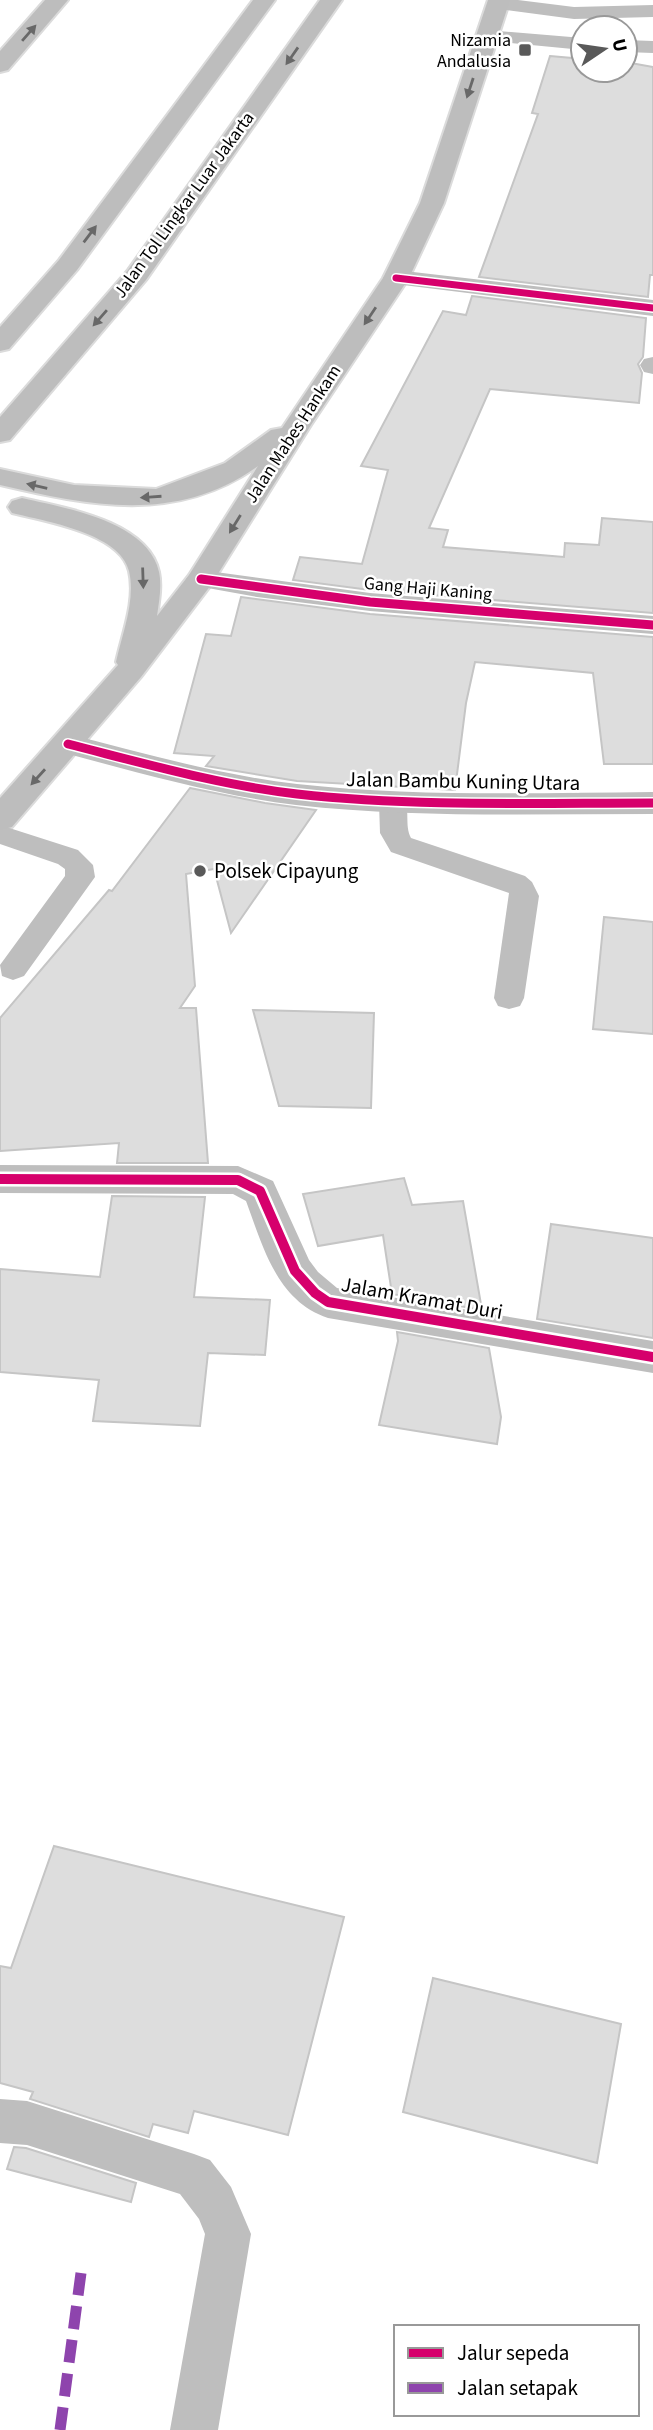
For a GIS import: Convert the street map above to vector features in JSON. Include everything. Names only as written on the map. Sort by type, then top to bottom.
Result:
[{"type":"main road","points":[[0,65],[57,0]]},
{"type":"main road","points":[[0,343],[68,265],[264,0]]},
{"type":"main road","name":"Jalan Tol Lingkar Luar Jakarta","points":[[0,434],[137,275],[331,0]]},
{"type":"main road","name":"Jalan Mabes Hankam","points":[[0,820],[130,670],[201,579],[298,425],[396,278],[432,203],[499,1]]},
{"type":"main road","points":[[0,501],[65,505],[156,498],[183,491],[235,469],[298,425]]},
{"type":"main road","points":[[0,477],[65,505],[136,551],[144,571],[142,609],[130,670]]},
{"type":"street","points":[[396,278],[653,308]]},
{"type":"street","name":"Gang Haji Kaning","points":[[201,579],[251,588],[436,609],[653,625]]},
{"type":"street","name":"Jalan Bambu Kuning Utara","points":[[68,744],[250,787],[394,803],[653,803]]},
{"type":"street","name":"Jalam Kramat Duri","points":[[0,1179],[238,1180],[260,1191],[295,1276],[315,1295],[328,1302],[653,1357]]},
{"type":"lane","points":[[499,1],[569,16]]},
{"type":"lane","points":[[635,14],[653,11]]},
{"type":"lane","points":[[487,37],[569,43]]},
{"type":"lane","points":[[394,803],[394,833],[401,845],[515,883],[522,888],[524,896],[509,999]]},
{"type":"lane","points":[[0,834],[68,857],[79,864],[80,877],[13,969]]},
{"type":"lane","points":[[0,2122],[27,2123],[194,2176],[215,2203],[228,2234],[194,2430]]},
{"type":"building","points":[[550,56],[569,58],[569,84],[639,84],[639,64],[653,67],[653,275],[650,275],[648,297],[479,277],[538,114],[532,113]]},
{"type":"building","points":[[472,296],[646,318],[643,357],[638,364],[642,373],[639,403],[490,389],[429,528],[448,530],[443,547],[564,557],[565,543],[599,545],[602,518],[653,522],[653,613],[370,590],[293,580],[300,557],[362,564],[388,470],[361,466],[443,311],[466,315]]},
{"type":"building","points":[[241,597],[370,614],[653,637],[653,764],[604,764],[593,673],[475,662],[466,703],[455,790],[297,781],[206,766],[214,756],[174,753],[206,634],[231,636]]},
{"type":"building","points":[[190,788],[316,810],[231,933],[214,869],[186,874],[195,986],[180,1008],[196,1008],[208,1163],[117,1163],[119,1143],[0,1151],[0,1018],[109,890],[112,891]]},
{"type":"building","points":[[604,917],[653,922],[653,1034],[593,1029]]},
{"type":"building","points":[[253,1010],[374,1013],[371,1108],[279,1106]]},
{"type":"building","points":[[404,1178],[412,1205],[463,1201],[482,1310],[392,1294],[383,1235],[318,1246],[303,1194]]},
{"type":"building","points":[[112,1196],[205,1197],[194,1297],[270,1300],[265,1355],[208,1353],[200,1426],[93,1421],[99,1380],[0,1372],[0,1269],[100,1277]]},
{"type":"building","points":[[551,1224],[653,1238],[653,1338],[537,1319]]},
{"type":"building","points":[[397,1332],[489,1348],[501,1417],[497,1444],[379,1425],[398,1341]]},
{"type":"building","points":[[54,1846],[344,1917],[288,2135],[194,2111],[188,2133],[153,2124],[149,2137],[30,2099],[33,2092],[0,2083],[0,1966],[11,1968]]},
{"type":"building","points":[[433,1978],[621,2024],[597,2163],[403,2112]]},
{"type":"building","points":[[14,2147],[26,2148],[136,2183],[131,2202],[7,2169]]},
{"type":"marked path","points":[[60,2430],[81,2273]]},
{"type":"cycle path","points":[[396,278],[653,308]]},
{"type":"cycle path","points":[[201,579],[370,602],[653,625]]},
{"type":"cycle path","points":[[68,744],[210,779],[296,794],[430,803],[653,803]]},
{"type":"cycle path","points":[[0,1179],[238,1180],[260,1191],[295,1271],[304,1283],[328,1302],[653,1357]]},
{"type":"place","name":"Nizamia Andalusia","points":[[525,50]]},
{"type":"place","name":"Polsek Cipayung","points":[[200,871]]}]
